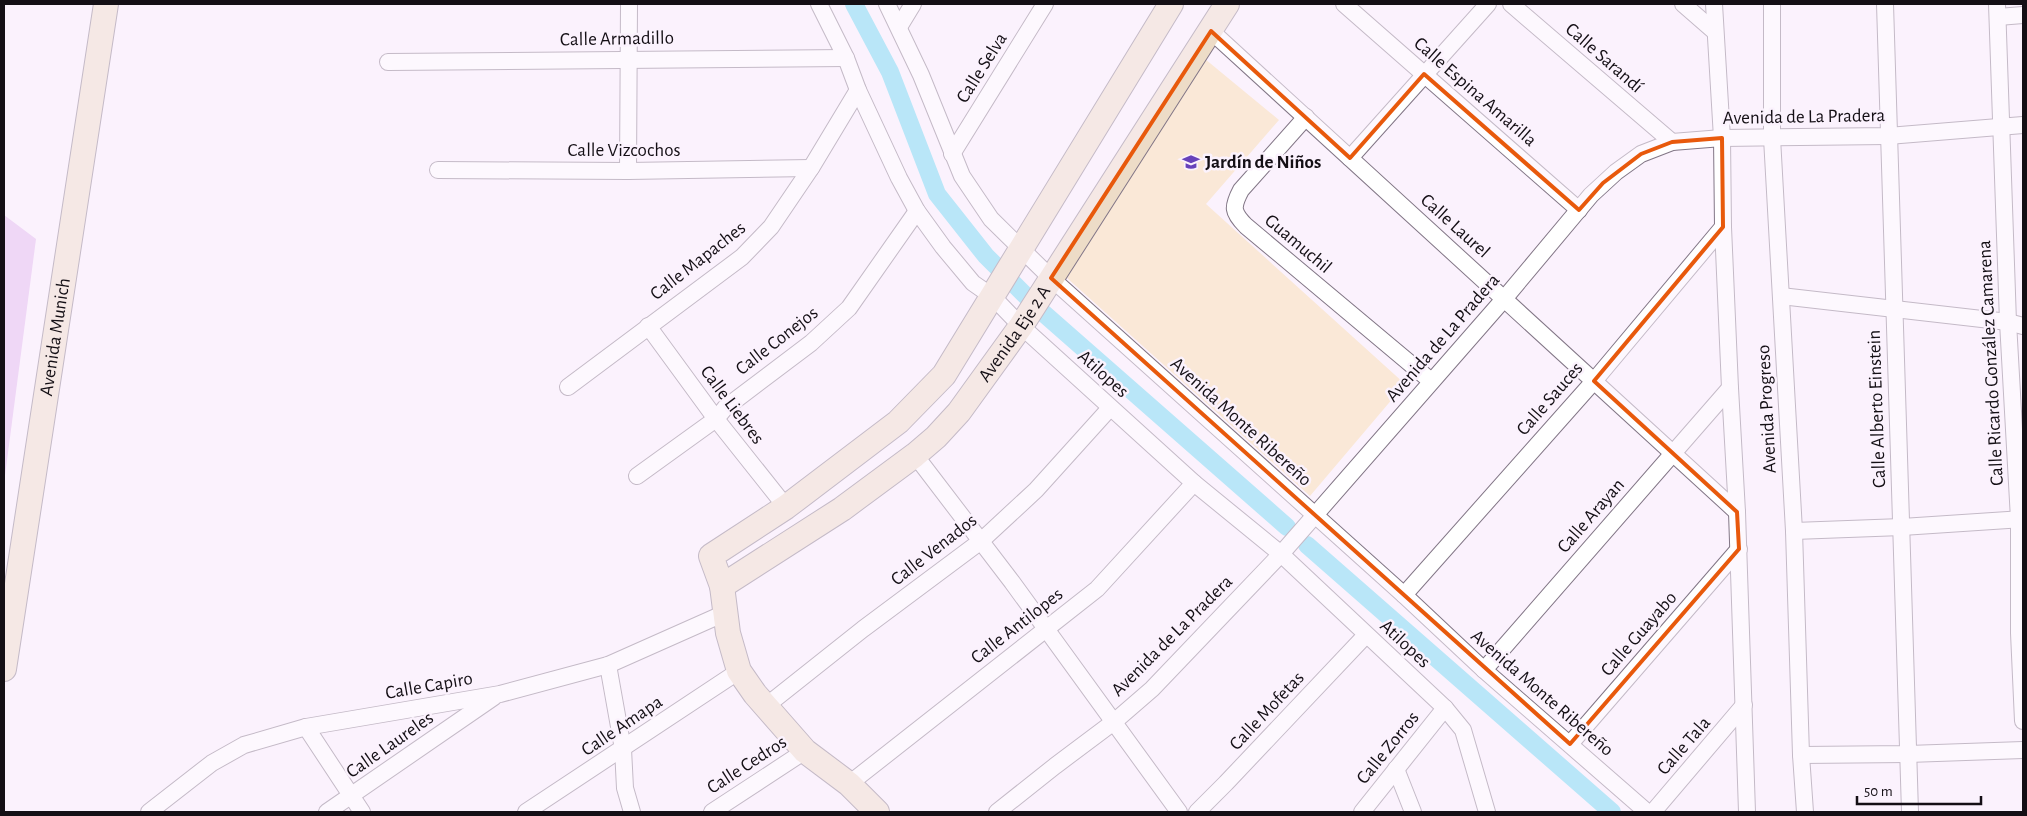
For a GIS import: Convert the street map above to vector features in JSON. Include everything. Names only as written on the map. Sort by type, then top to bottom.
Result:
[{"type":"street","name":"Avenida Munich","points":[[4,669],[106,4]]},
{"type":"street","points":[[628,171],[629,4]]},
{"type":"street","name":"Atilopes","points":[[819,4],[846,58],[858,90],[899,178],[917,211],[943,247],[973,283],[993,297],[1021,326],[1194,483],[1281,554],[1445,708],[1463,730],[1487,812]]},
{"type":"street","name":"Avenida Monte Ribereño","points":[[887,4],[921,75],[962,176],[991,219],[1051,278],[1404,595],[1484,670],[1647,812]]},
{"type":"street","points":[[899,26],[913,4]]},
{"type":"street","name":"Calle Selva","points":[[952,154],[1045,4]]},
{"type":"street","name":"Avenida Eje 2 A","points":[[1171,4],[944,375],[898,422],[786,507],[711,556],[722,586],[842,509],[915,455],[936,437],[959,412],[1021,326],[1227,4]]},
{"type":"street","name":"Calle Espina Amarilla","points":[[1344,4],[1579,210]]},
{"type":"street","points":[[1350,158],[1488,4]]},
{"type":"street","name":"Calle Sarandí","points":[[1511,4],[1672,142]]},
{"type":"street","points":[[1684,4],[1714,31]]},
{"type":"street","name":"Avenida Progreso","points":[[1714,4],[1714,31],[1722,138],[1723,227],[1739,549],[1747,812]]},
{"type":"street","name":"Avenida Progreso","points":[[1772,4],[1772,138],[1794,531],[1801,755],[1805,812]]},
{"type":"street","name":"Calle Alberto Einstein","points":[[1885,4],[1910,812]]},
{"type":"street","points":[[1998,10],[2023,15]]},
{"type":"street","name":"Calle Ricardo González Camarena","points":[[1998,10],[2000,127],[2016,324],[2021,519],[2023,721]]},
{"type":"street","name":"Calle Laurel","points":[[1211,31],[1737,512]]},
{"type":"street","name":"Calle Armadillo","points":[[388,62],[629,58],[846,58]]},
{"type":"street","name":"Calle Mapaches","points":[[568,387],[742,256],[771,227],[811,168],[858,90]]},
{"type":"street","name":"Guamuchil","points":[[1306,117],[1241,190],[1235,202],[1234,210],[1238,218],[1246,226],[1431,382]]},
{"type":"street","name":"Avenida de La Pradera","points":[[997,812],[1115,721],[1152,689],[1281,554],[1603,183],[1628,163],[1653,148],[1672,142],[1722,138],[1888,136],[2023,125]]},
{"type":"street","name":"Calle Vizcochos","points":[[438,170],[628,171],[811,168]]},
{"type":"street","name":"Calle Conejos","points":[[637,476],[716,419],[725,408],[811,342],[849,308],[917,211]]},
{"type":"street","name":"Calle Sauces","points":[[1404,595],[1594,381],[1723,227]]},
{"type":"street","points":[[1781,296],[2016,324]]},
{"type":"street","name":"Calle Liebres","points":[[648,326],[716,419],[786,507]]},
{"type":"street","name":"Calle Arayan","points":[[1484,670],[1730,388]]},
{"type":"street","name":"Calle Venados","points":[[766,706],[863,629],[981,540],[1036,490],[1110,408]]},
{"type":"street","points":[[915,455],[981,540],[1115,721],[1179,812]]},
{"type":"street","name":"Calle Antilopes","points":[[849,784],[1097,589],[1194,483]]},
{"type":"street","points":[[1794,531],[1902,527],[2021,519]]},
{"type":"street","name":"Calle Guayabo","points":[[1570,744],[1739,549]]},
{"type":"street","points":[[722,586],[725,613],[739,671],[755,694],[805,751],[849,784],[877,812]]},
{"type":"street","name":"Calle Capiro","points":[[149,812],[212,763],[244,745],[306,727],[500,694],[608,664],[725,613]]},
{"type":"street","name":"Calle Mofetas","points":[[1196,812],[1226,783],[1366,635]]},
{"type":"street","points":[[608,664],[623,749],[625,788],[632,812]]},
{"type":"street","name":"Calle Amapa","points":[[526,812],[739,671]]},
{"type":"street","name":"Calle Laureles","points":[[327,812],[500,694]]},
{"type":"street","name":"Calle Tala","points":[[1653,812],[1744,705]]},
{"type":"street","name":"Calle Zorros","points":[[1362,812],[1445,708]]},
{"type":"street","points":[[306,727],[362,812]]},
{"type":"street","points":[[1801,755],[2023,750]]},
{"type":"street","name":"Calle Cedros","points":[[712,812],[805,751]]},
{"type":"street","points":[[1396,769],[1413,812]]},
{"type":"highlighted area","points":[[1211,31],[1350,158],[1424,74],[1579,210],[1603,183],[1641,154],[1672,142],[1722,138],[1723,227],[1594,381],[1737,512],[1739,549],[1570,744],[1051,278]]},
{"type":"shaded area","points":[[1205,59],[1279,120],[1206,204],[1405,384],[1310,496],[1067,278]]},
{"type":"shaded area","points":[[4,215],[36,239],[4,483]]},
{"type":"waterway","points":[[854,4],[890,72],[937,194],[986,256],[999,269]]},
{"type":"waterway","points":[[1013,283],[1028,298]]},
{"type":"waterway","points":[[1041,311],[1287,527]]},
{"type":"waterway","points":[[1307,545],[1612,812]]},
{"type":"place","name":"Jardín de Niños","points":[[1191,162]]}]
